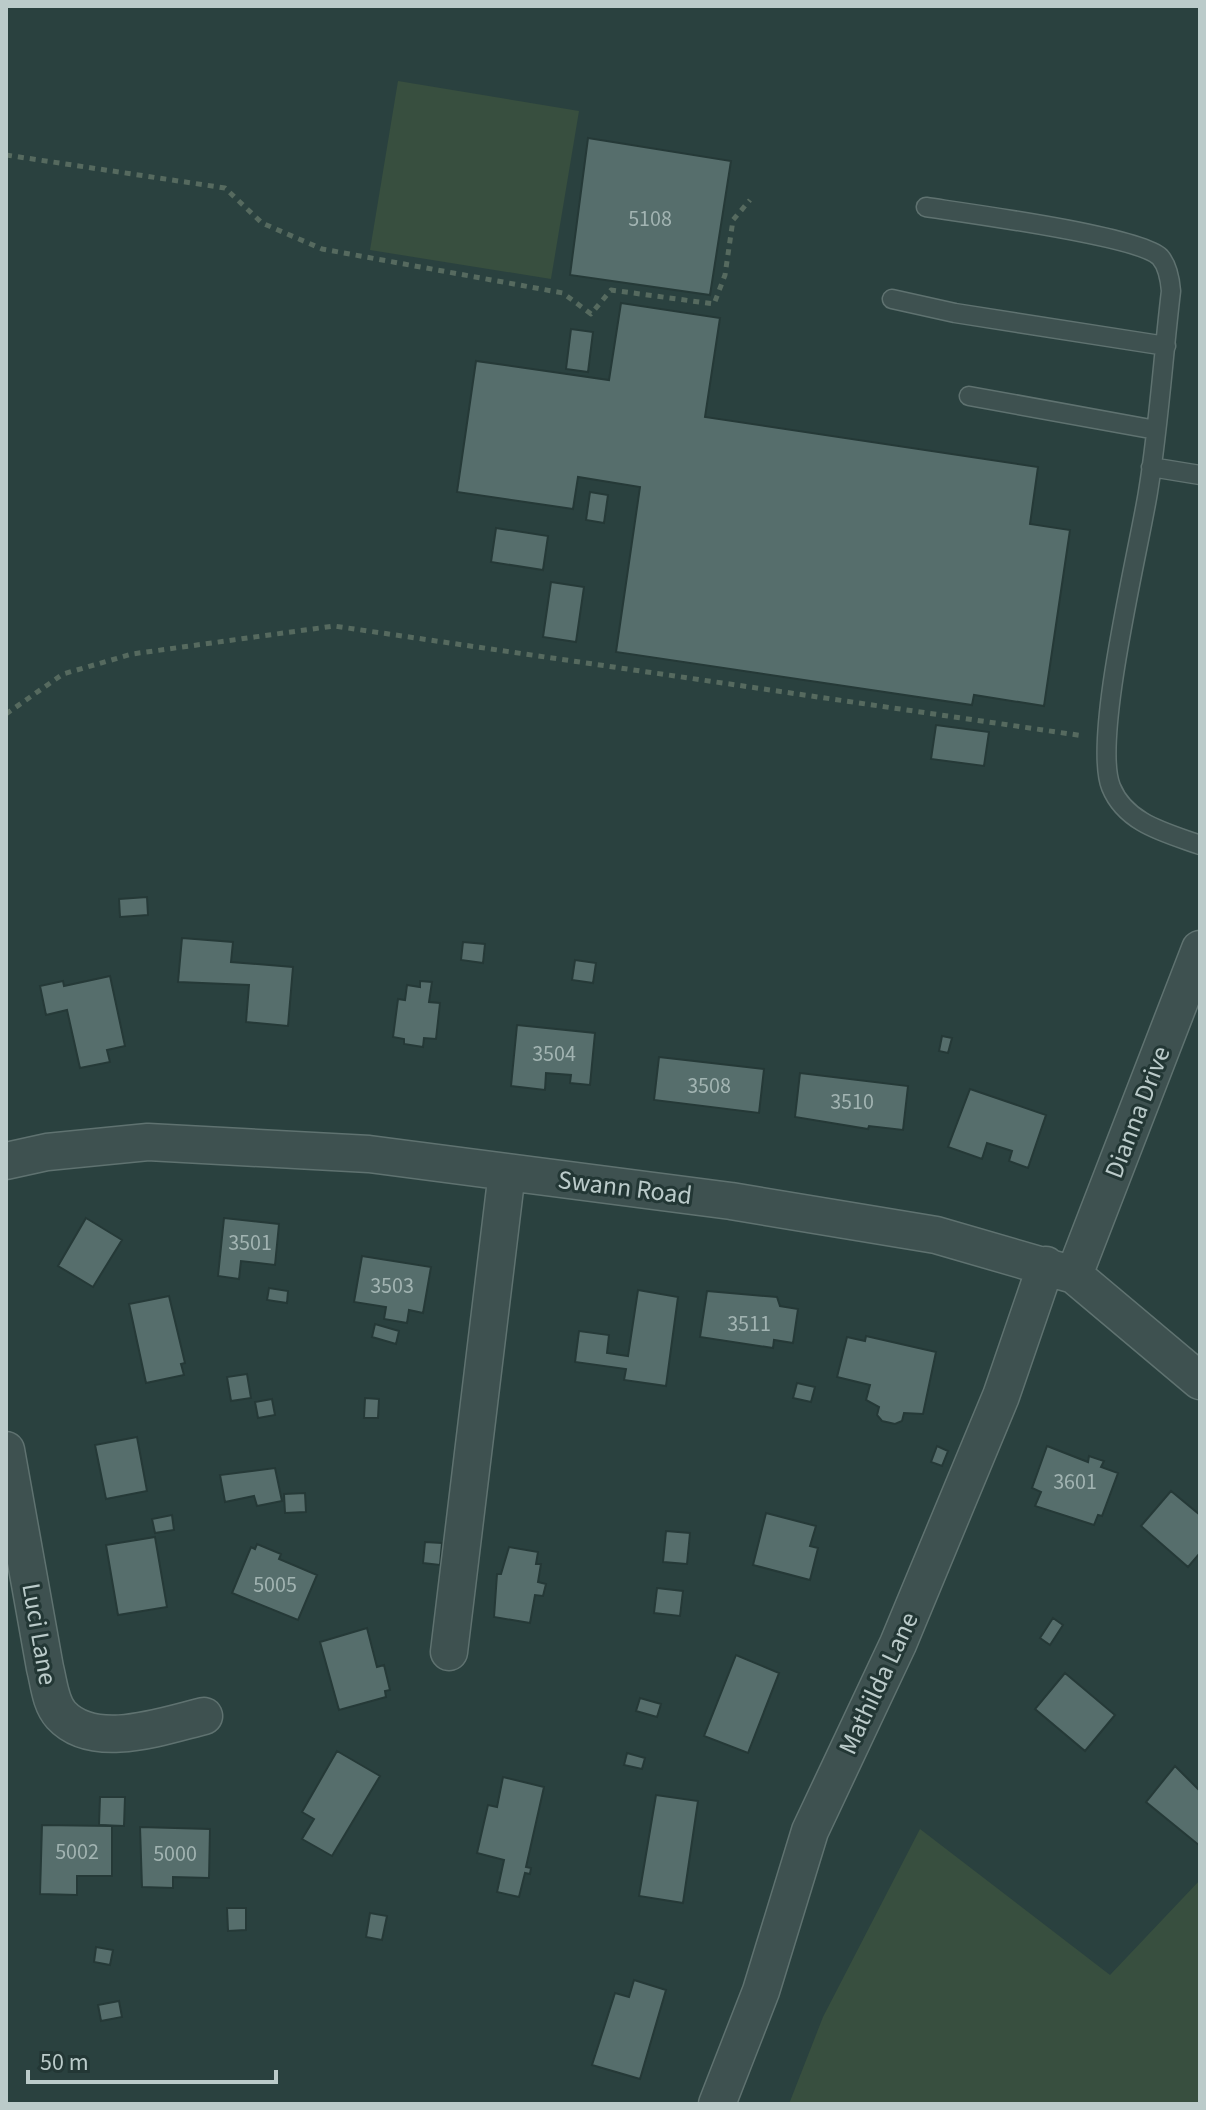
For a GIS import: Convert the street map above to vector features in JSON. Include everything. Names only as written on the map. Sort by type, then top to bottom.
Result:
[{"type":"street","name":"Dianna Drive","points":[[1060,1270],[1200,949]]},
{"type":"street","name":"Swann Road","points":[[6,1161],[47,1152],[148,1142],[369,1154],[731,1201],[936,1235],[1060,1270],[1200,1381]]},
{"type":"street","points":[[449,1652],[507,1172]]},
{"type":"street","name":"Mathilda Lane","points":[[717,2104],[761,1991],[810,1831],[898,1644],[1001,1396],[1060,1270]]},
{"type":"street","name":"Luci Lane","points":[[6,1450],[48,1683],[59,1713],[76,1728],[99,1732],[135,1732],[204,1716]]},
{"type":"lane","points":[[926,207],[1059,228],[1146,249],[1159,257],[1170,274],[1171,291],[1156,430],[1127,596],[1109,739],[1110,786],[1122,806],[1144,825],[1200,845]]},
{"type":"lane","points":[[892,299],[955,313],[1166,346]]},
{"type":"lane","points":[[969,396],[1156,430]]},
{"type":"lane","points":[[1151,467],[1200,475]]},
{"type":"path","points":[[6,155],[225,188],[262,223],[322,249],[563,293],[591,314],[611,290],[714,304],[725,275],[733,220],[750,200]]},
{"type":"path","points":[[6,714],[63,674],[132,654],[334,626],[1109,739]]},
{"type":"green space","points":[[398,81],[579,111],[551,279],[370,250]]},
{"type":"green space","points":[[920,1829],[1110,1975],[1200,1880],[1200,2104],[789,2104],[823,2017]]},
{"type":"building","points":[[588,138],[731,161],[710,295],[570,275]]},
{"type":"building","points":[[621,303],[720,318],[705,417],[1038,467],[1030,524],[1070,530],[1044,706],[974,695],[972,705],[616,652],[640,487],[578,477],[573,509],[457,492],[476,361],[609,380]]},
{"type":"building","points":[[571,329],[593,332],[588,372],[566,369]]},
{"type":"building","points":[[590,492],[608,495],[604,523],[586,520]]},
{"type":"building","points":[[496,528],[548,536],[543,570],[491,562]]},
{"type":"building","points":[[551,582],[584,587],[576,642],[543,637]]},
{"type":"building","points":[[936,725],[989,732],[984,766],[931,759]]},
{"type":"building","points":[[147,897],[148,915],[120,917],[119,899]]},
{"type":"building","points":[[182,938],[233,942],[231,962],[293,967],[288,1026],[246,1022],[249,985],[178,982]]},
{"type":"building","points":[[463,942],[485,944],[483,963],[461,960]]},
{"type":"building","points":[[575,960],[596,963],[593,983],[572,980]]},
{"type":"building","points":[[110,976],[125,1046],[107,1050],[110,1062],[80,1068],[67,1010],[46,1015],[40,986],[63,981],[64,986]]},
{"type":"building","points":[[420,981],[432,982],[429,1002],[440,1003],[436,1039],[424,1038],[423,1047],[404,1044],[404,1039],[393,1037],[398,999],[405,1000],[407,985],[420,987]]},
{"type":"building","points":[[517,1025],[595,1033],[590,1085],[570,1083],[571,1075],[546,1073],[545,1090],[511,1086]]},
{"type":"building","points":[[942,1036],[952,1038],[948,1053],[939,1051]]},
{"type":"building","points":[[659,1057],[764,1069],[759,1113],[654,1100]]},
{"type":"building","points":[[800,1073],[908,1086],[903,1130],[869,1126],[868,1129],[795,1117]]},
{"type":"building","points":[[970,1089],[1046,1115],[1028,1168],[1009,1161],[1012,1151],[987,1143],[982,1159],[948,1147]]},
{"type":"building","points":[[86,1218],[122,1240],[93,1287],[58,1266]]},
{"type":"building","points":[[224,1218],[279,1224],[275,1265],[241,1261],[239,1279],[218,1276]]},
{"type":"building","points":[[362,1256],[431,1267],[423,1313],[409,1310],[407,1323],[384,1319],[386,1307],[354,1302]]},
{"type":"building","points":[[269,1288],[288,1291],[287,1303],[267,1300]]},
{"type":"building","points":[[638,1290],[678,1297],[666,1386],[624,1380],[626,1369],[575,1362],[579,1331],[609,1335],[607,1353],[628,1356]]},
{"type":"building","points":[[707,1291],[777,1297],[780,1306],[798,1309],[793,1343],[774,1340],[773,1348],[700,1337]]},
{"type":"building","points":[[169,1296],[185,1363],[181,1364],[184,1375],[146,1383],[129,1304]]},
{"type":"building","points":[[375,1324],[399,1331],[396,1344],[372,1337]]},
{"type":"building","points":[[866,1336],[936,1352],[923,1414],[904,1413],[902,1421],[895,1424],[882,1421],[877,1415],[879,1407],[866,1400],[870,1385],[837,1377],[847,1337],[865,1341]]},
{"type":"building","points":[[247,1374],[251,1398],[231,1401],[227,1377]]},
{"type":"building","points":[[797,1383],[815,1387],[811,1402],[793,1398]]},
{"type":"building","points":[[365,1398],[379,1399],[378,1418],[364,1418]]},
{"type":"building","points":[[272,1399],[275,1415],[258,1418],[255,1402]]},
{"type":"building","points":[[137,1437],[147,1491],[106,1499],[95,1445]]},
{"type":"building","points":[[937,1446],[948,1451],[942,1466],[931,1462]]},
{"type":"building","points":[[1047,1446],[1088,1462],[1089,1456],[1104,1461],[1101,1467],[1118,1473],[1102,1516],[1098,1515],[1094,1525],[1035,1506],[1041,1492],[1032,1488]]},
{"type":"building","points":[[275,1468],[282,1501],[257,1506],[254,1496],[225,1502],[220,1475]]},
{"type":"building","points":[[1171,1491],[1200,1515],[1200,1553],[1188,1567],[1141,1526]]},
{"type":"building","points":[[305,1493],[306,1512],[285,1513],[284,1494]]},
{"type":"building","points":[[766,1513],[816,1526],[810,1546],[818,1548],[810,1580],[753,1565]]},
{"type":"building","points":[[172,1515],[174,1530],[155,1533],[152,1519]]},
{"type":"building","points":[[666,1531],[690,1533],[687,1564],[663,1562]]},
{"type":"building","points":[[155,1537],[167,1607],[118,1615],[106,1545]]},
{"type":"building","points":[[425,1542],[442,1543],[440,1565],[423,1563]]},
{"type":"building","points":[[257,1544],[281,1554],[279,1559],[317,1575],[298,1620],[232,1593],[251,1547],[255,1549]]},
{"type":"building","points":[[509,1547],[538,1552],[536,1564],[541,1564],[538,1582],[546,1584],[543,1596],[535,1595],[530,1623],[494,1617],[497,1574],[501,1574]]},
{"type":"building","points":[[657,1588],[683,1591],[680,1616],[654,1613]]},
{"type":"building","points":[[1053,1618],[1063,1625],[1050,1645],[1040,1638]]},
{"type":"building","points":[[367,1628],[377,1667],[384,1665],[390,1690],[385,1691],[386,1697],[339,1710],[320,1642]]},
{"type":"building","points":[[736,1655],[779,1673],[748,1753],[704,1736]]},
{"type":"building","points":[[1065,1673],[1115,1715],[1085,1751],[1035,1709]]},
{"type":"building","points":[[640,1698],[661,1704],[657,1717],[636,1711]]},
{"type":"building","points":[[337,1751],[380,1776],[332,1856],[302,1839],[314,1819],[302,1812]]},
{"type":"building","points":[[627,1753],[645,1758],[642,1769],[624,1765]]},
{"type":"building","points":[[1175,1766],[1200,1791],[1200,1846],[1146,1802]]},
{"type":"building","points":[[503,1777],[544,1787],[526,1867],[531,1868],[530,1874],[525,1873],[519,1897],[497,1892],[504,1860],[477,1853],[488,1805],[497,1807]]},
{"type":"building","points":[[656,1795],[698,1801],[683,1903],[639,1896]]},
{"type":"building","points":[[100,1797],[125,1797],[124,1826],[99,1825]]},
{"type":"building","points":[[42,1825],[112,1826],[112,1876],[77,1876],[77,1895],[40,1894]]},
{"type":"building","points":[[140,1827],[210,1829],[209,1878],[173,1877],[173,1888],[142,1887]]},
{"type":"building","points":[[227,1908],[246,1908],[246,1930],[228,1931]]},
{"type":"building","points":[[370,1913],[387,1916],[382,1940],[366,1937]]},
{"type":"building","points":[[96,1947],[113,1950],[110,1965],[94,1962]]},
{"type":"building","points":[[634,1980],[666,1990],[640,2079],[592,2065],[615,1993],[629,1997]]},
{"type":"building","points":[[119,2001],[122,2017],[101,2021],[98,2005]]}]
